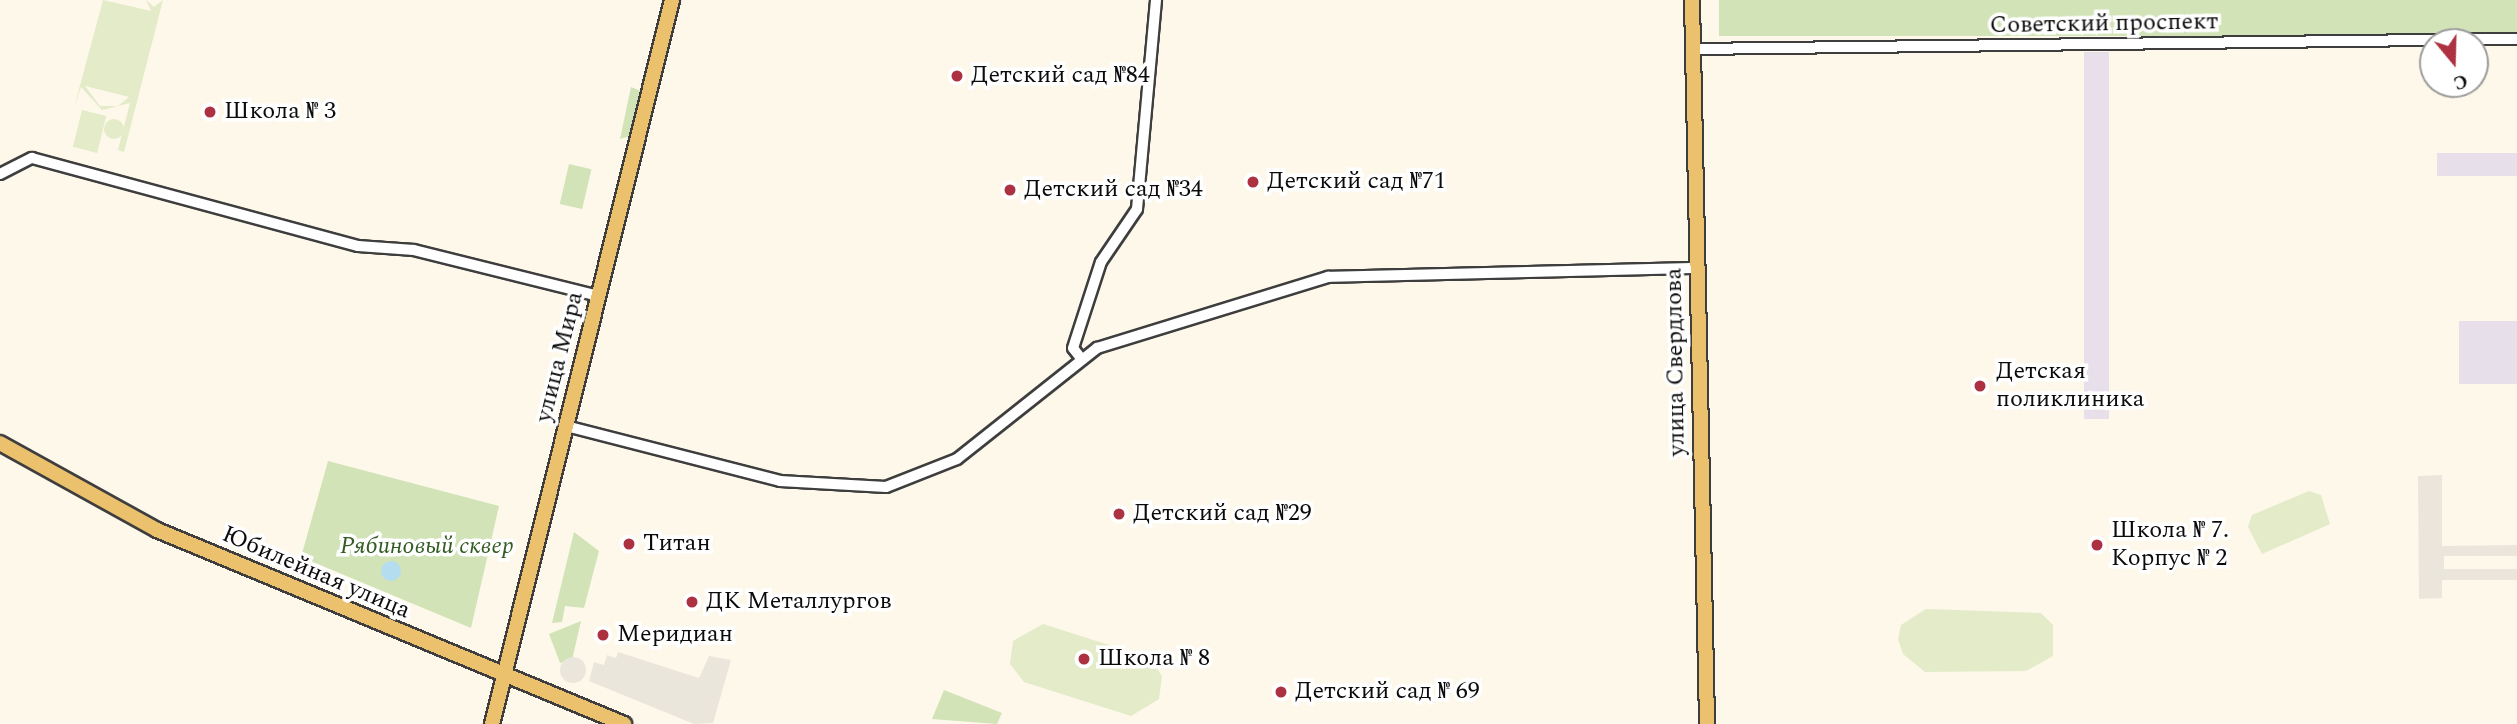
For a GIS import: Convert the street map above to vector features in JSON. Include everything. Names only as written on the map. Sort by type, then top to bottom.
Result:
[{"type":"main road","name":"улица Мира","points":[[492,724],[507,678],[671,0]]},
{"type":"main road","name":"улица Свердлова","points":[[1692,0],[1707,724]]},
{"type":"main road","name":"Юбилейная улица","points":[[0,443],[157,530],[507,678],[624,724]]},
{"type":"street","points":[[1080,357],[1073,348],[1101,262],[1137,209],[1156,0]]},
{"type":"street","name":"Советский проспект","points":[[1693,49],[2517,39]]},
{"type":"street","points":[[0,174],[32,158],[358,246],[414,250],[599,296]]},
{"type":"street","points":[[566,426],[780,481],[886,487],[957,459],[1080,357],[1328,277],[1697,268]]},
{"type":"shaded area","points":[[2084,52],[2109,52],[2109,419],[2084,419]]},
{"type":"shaded area","points":[[2437,153],[2517,153],[2517,176],[2437,176]]},
{"type":"shaded area","points":[[2459,321],[2517,321],[2517,384],[2459,384]]},
{"type":"shaded area","points":[[2442,475],[2442,546],[2517,545],[2517,556],[2444,556],[2444,569],[2517,569],[2517,580],[2442,580],[2442,598],[2419,599],[2418,476]]},
{"type":"shaded area","points":[[618,652],[699,678],[709,656],[731,660],[713,723],[694,724],[589,681],[594,662],[604,665],[607,655],[616,658]]},
{"type":"shaded area","points":[[573,657],[582,661],[586,670],[582,679],[573,683],[564,679],[560,670],[564,661]]},
{"type":"green space","points":[[103,0],[151,11],[146,0],[154,7],[163,0],[124,152],[118,150],[130,103],[118,106],[102,110],[81,87],[74,108]],"holes":[[[85,86],[129,97],[118,106],[100,106]]]},
{"type":"green space","points":[[1719,0],[2517,0],[2517,36],[2489,36],[2489,28],[2419,28],[2419,36],[1719,36]]},
{"type":"green space","points":[[631,87],[641,91],[630,136],[620,139]]},
{"type":"green space","points":[[82,110],[106,116],[97,153],[73,147]]},
{"type":"green space","points":[[114,119],[121,122],[124,129],[121,136],[114,139],[107,136],[104,129],[107,122]]},
{"type":"green space","points":[[569,164],[591,169],[582,209],[560,204]]},
{"type":"green space","name":"Рябиновый сквер","points":[[328,461],[499,506],[471,628],[301,557]]},
{"type":"green space","points":[[2309,491],[2321,495],[2330,524],[2262,554],[2248,527],[2252,515]]},
{"type":"green space","points":[[574,532],[599,551],[584,608],[565,606],[562,622],[552,623]]},
{"type":"green space","points":[[1926,609],[2041,613],[2053,625],[2053,656],[2026,671],[1925,672],[1903,654],[1898,639],[1901,625]]},
{"type":"green space","points":[[581,621],[572,660],[560,663],[549,634]]},
{"type":"green space","points":[[1043,624],[1150,658],[1162,676],[1159,699],[1131,716],[1024,682],[1010,664],[1013,641]]},
{"type":"green space","points":[[944,690],[1002,713],[997,724],[932,719]]},
{"type":"water","points":[[391,561],[398,564],[401,571],[398,578],[391,581],[384,578],[381,571],[384,564]]},
{"type":"place","name":"Детский сад №84","points":[[957,76]]},
{"type":"place","name":"Школа № 3","points":[[210,112]]},
{"type":"place","name":"Детский сад №71","points":[[1253,182]]},
{"type":"place","name":"Детский сад №34","points":[[1010,190]]},
{"type":"place","name":"Детская поликлиника","points":[[1980,386]]},
{"type":"place","name":"Детский сад №29","points":[[1119,514]]},
{"type":"place","name":"Титан","points":[[629,544]]},
{"type":"place","name":"Школа № 7. Корпус № 2","points":[[2097,545]]},
{"type":"place","name":"ДК Металлургов","points":[[692,602]]},
{"type":"place","name":"Меридиан","points":[[603,635]]},
{"type":"place","name":"Школа № 8","points":[[1084,659]]},
{"type":"place","name":"Детский сад № 69","points":[[1281,692]]}]
